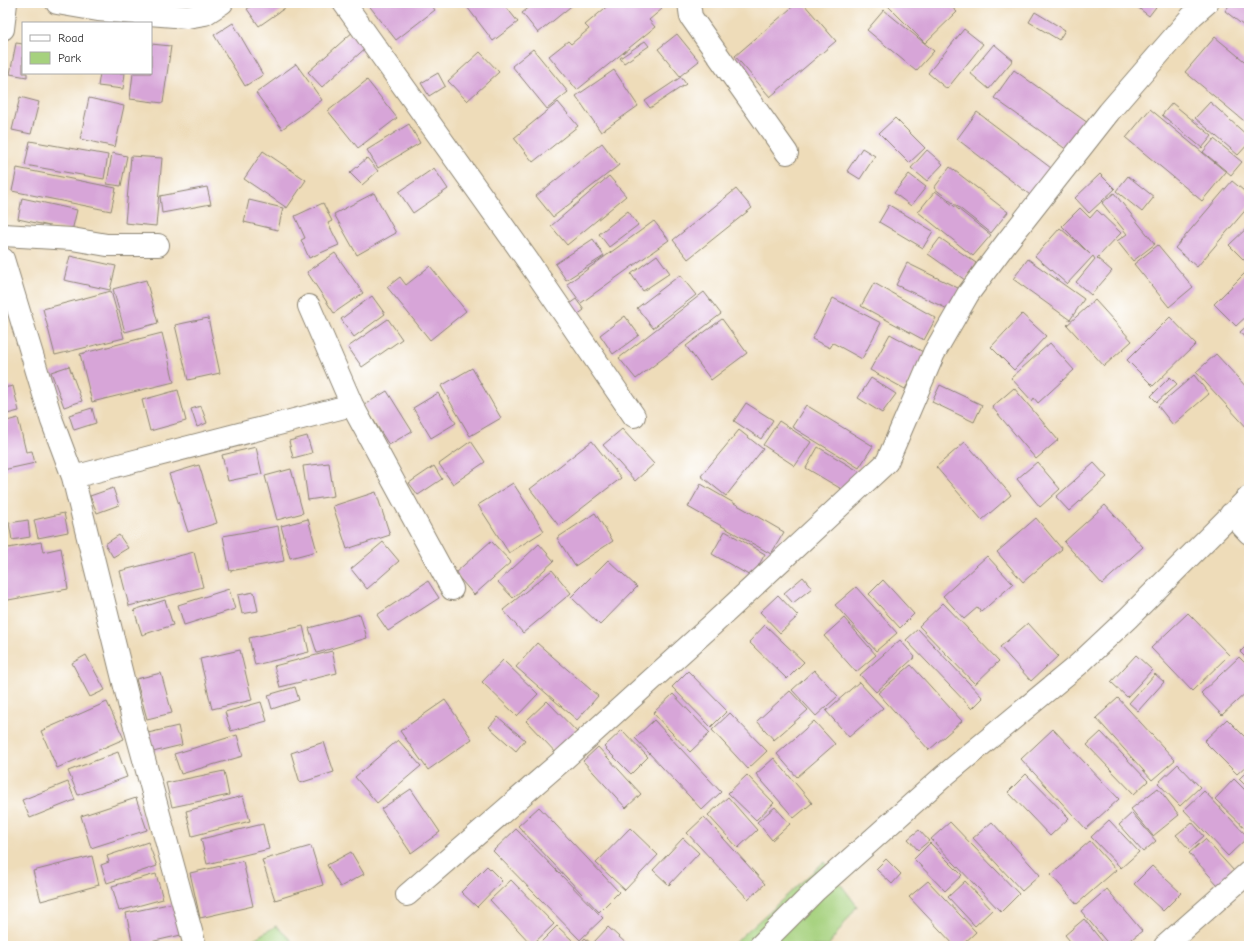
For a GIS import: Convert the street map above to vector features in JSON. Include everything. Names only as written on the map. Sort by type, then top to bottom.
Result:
[{"type":"street","points":[[3,29],[6,3]]},
{"type":"street","points":[[57,3],[98,10],[187,17],[205,14],[222,3]]},
{"type":"street","points":[[344,3],[528,261],[634,416]]},
{"type":"street","points":[[689,3],[691,17],[787,153]]},
{"type":"street","points":[[407,895],[568,755],[712,625],[887,462],[934,352],[968,294],[1006,242],[1109,112],[1192,16],[1207,3]]},
{"type":"street","points":[[3,235],[72,239],[107,245],[158,245]]},
{"type":"street","points":[[3,259],[52,421],[73,477],[134,723],[195,946]]},
{"type":"street","points":[[309,306],[352,405],[452,589]]},
{"type":"street","points":[[73,477],[352,405]]},
{"type":"street","points":[[760,946],[816,890],[945,775],[1048,691],[1083,660],[1212,536],[1231,514],[1249,497]]},
{"type":"street","points":[[1231,514],[1249,533]]},
{"type":"street","points":[[1165,946],[1249,872]]},
{"type":"green space","points":[[824,862],[857,906],[828,946],[731,946]]},
{"type":"green space","points":[[276,926],[297,946],[242,946]]},
{"type":"building","points":[[256,3],[292,3],[259,26],[247,9]]},
{"type":"building","points":[[367,3],[430,3],[435,10],[396,40]]},
{"type":"building","points":[[464,3],[503,3],[518,22],[493,41]]},
{"type":"building","points":[[535,3],[575,3],[538,33],[522,13]]},
{"type":"building","points":[[611,3],[657,3],[662,9],[649,20],[655,27],[577,90],[549,56],[568,41],[571,44],[589,29],[585,25]]},
{"type":"building","points":[[797,3],[803,3],[836,41],[770,97],[735,56]]},
{"type":"building","points":[[885,3],[947,3],[957,12],[925,43]]},
{"type":"building","points":[[1132,3],[1159,3],[1149,16]]},
{"type":"building","points":[[1231,3],[1249,3],[1249,30],[1225,11]]},
{"type":"building","points":[[884,10],[934,51],[916,71],[867,30]]},
{"type":"building","points":[[1035,12],[1065,30],[1059,40],[1029,22]]},
{"type":"building","points":[[233,23],[263,75],[245,86],[214,35]]},
{"type":"building","points":[[964,29],[983,44],[947,89],[928,73]]},
{"type":"building","points":[[355,30],[369,45],[322,87],[308,72]]},
{"type":"building","points":[[677,34],[699,61],[680,76],[658,49]]},
{"type":"building","points":[[1215,37],[1249,65],[1249,125],[1185,72]]},
{"type":"building","points":[[645,41],[649,46],[624,63],[620,58]]},
{"type":"building","points":[[16,43],[22,44],[22,74],[27,74],[27,77],[10,74]]},
{"type":"building","points":[[152,44],[171,46],[163,103],[130,99],[133,74],[152,74]]},
{"type":"building","points":[[994,44],[1013,60],[989,89],[970,73]]},
{"type":"building","points":[[533,49],[568,92],[547,109],[512,66]]},
{"type":"building","points":[[480,52],[499,72],[467,101],[448,81]]},
{"type":"building","points":[[296,64],[322,100],[282,129],[256,93]]},
{"type":"building","points":[[614,70],[638,106],[601,132],[576,96]]},
{"type":"building","points":[[1014,70],[1088,123],[1067,150],[994,98]]},
{"type":"building","points":[[438,73],[445,86],[429,96],[421,83]]},
{"type":"building","points":[[100,74],[125,74],[123,89],[98,86]]},
{"type":"building","points":[[681,77],[686,84],[650,108],[645,101]]},
{"type":"building","points":[[367,80],[397,118],[358,148],[328,111]]},
{"type":"building","points":[[20,97],[39,102],[31,134],[12,130]]},
{"type":"building","points":[[89,98],[124,106],[115,147],[80,139]]},
{"type":"building","points":[[558,102],[578,126],[533,162],[514,138]]},
{"type":"building","points":[[1210,102],[1249,137],[1249,143],[1238,155],[1195,118]]},
{"type":"building","points":[[1172,103],[1212,136],[1202,148],[1162,115]]},
{"type":"building","points":[[1150,109],[1226,172],[1202,201],[1126,138]]},
{"type":"building","points":[[977,112],[1055,171],[1034,198],[957,139]]},
{"type":"building","points":[[895,118],[925,148],[909,163],[879,133]]},
{"type":"building","points":[[409,124],[420,143],[378,168],[367,150]]},
{"type":"building","points":[[1214,139],[1242,162],[1231,175],[1203,152]]},
{"type":"building","points":[[30,141],[108,155],[104,179],[25,165]]},
{"type":"building","points":[[602,143],[619,165],[553,217],[536,196]]},
{"type":"building","points":[[862,148],[875,156],[860,179],[847,171]]},
{"type":"building","points":[[927,150],[943,164],[927,181],[911,168]]},
{"type":"building","points":[[263,151],[306,180],[287,208],[244,179]]},
{"type":"building","points":[[112,153],[127,156],[121,186],[107,184]]},
{"type":"building","points":[[131,156],[162,158],[156,226],[125,223]]},
{"type":"building","points":[[367,158],[378,171],[362,185],[350,173]]},
{"type":"building","points":[[950,167],[1008,212],[991,233],[934,188]]},
{"type":"building","points":[[17,168],[116,188],[111,211],[12,191]]},
{"type":"building","points":[[434,168],[448,189],[413,213],[399,192]]},
{"type":"building","points":[[909,174],[926,187],[911,206],[894,193]]},
{"type":"building","points":[[1100,174],[1115,189],[1089,213],[1075,198]]},
{"type":"building","points":[[609,176],[626,196],[567,245],[551,226]]},
{"type":"building","points":[[1128,176],[1154,197],[1142,212],[1116,191]]},
{"type":"building","points":[[1232,181],[1249,195],[1249,206],[1197,267],[1175,248]]},
{"type":"building","points":[[207,187],[211,204],[162,213],[160,196]]},
{"type":"building","points":[[736,189],[752,208],[688,259],[673,240]]},
{"type":"building","points":[[935,191],[991,235],[973,256],[918,212]]},
{"type":"building","points":[[374,193],[396,233],[357,255],[334,214]]},
{"type":"building","points":[[1114,193],[1155,244],[1133,261],[1117,241],[1127,234],[1102,203]]},
{"type":"building","points":[[22,198],[77,210],[72,231],[18,219]]},
{"type":"building","points":[[249,200],[283,208],[278,230],[244,222]]},
{"type":"building","points":[[323,203],[332,221],[328,223],[339,245],[309,258],[301,240],[305,238],[295,216]]},
{"type":"building","points":[[889,205],[933,231],[923,248],[879,222]]},
{"type":"building","points":[[1080,208],[1090,218],[1097,210],[1121,233],[1097,258],[1112,271],[1091,295],[1076,282],[1095,259],[1093,256],[1067,284],[1035,256],[1060,228],[1090,254],[1062,226]]},
{"type":"building","points":[[628,211],[638,225],[609,247],[599,234]]},
{"type":"building","points":[[654,221],[669,240],[581,303],[567,284]]},
{"type":"building","points":[[1249,226],[1249,260],[1246,262],[1229,245]]},
{"type":"building","points":[[940,238],[976,263],[965,280],[928,254]]},
{"type":"building","points":[[593,239],[604,256],[566,280],[555,264]]},
{"type":"building","points":[[1158,245],[1193,287],[1169,307],[1134,264]]},
{"type":"building","points":[[335,253],[363,293],[334,313],[307,272]]},
{"type":"building","points":[[657,255],[670,273],[643,291],[631,274]]},
{"type":"building","points":[[70,256],[116,266],[110,290],[64,280]]},
{"type":"building","points":[[1028,259],[1084,299],[1070,320],[1013,279]]},
{"type":"building","points":[[907,263],[960,289],[950,310],[896,285]]},
{"type":"building","points":[[430,266],[466,311],[430,340],[387,287],[400,277],[406,285]]},
{"type":"building","points":[[1249,269],[1249,314],[1236,326],[1214,304]]},
{"type":"building","points":[[680,275],[696,295],[653,328],[637,308]]},
{"type":"building","points":[[146,280],[158,323],[125,332],[113,289]]},
{"type":"building","points":[[874,283],[936,318],[924,340],[861,306]]},
{"type":"building","points":[[111,291],[124,338],[55,355],[43,309]]},
{"type":"building","points":[[704,292],[721,314],[636,379],[619,358]]},
{"type":"building","points":[[372,296],[385,314],[354,337],[341,319]]},
{"type":"building","points":[[833,298],[881,323],[862,359],[833,343],[830,348],[812,339]]},
{"type":"building","points":[[576,299],[584,310],[574,317],[565,307]]},
{"type":"building","points":[[1095,300],[1132,341],[1104,366],[1067,325]]},
{"type":"building","points":[[1022,314],[1046,336],[1014,370],[991,347]]},
{"type":"building","points":[[625,316],[639,335],[613,354],[600,335]]},
{"type":"building","points":[[1170,317],[1196,344],[1153,386],[1127,360]]},
{"type":"building","points":[[208,318],[220,373],[188,380],[175,325]]},
{"type":"building","points":[[388,319],[402,339],[362,367],[348,347]]},
{"type":"building","points":[[722,319],[747,353],[711,380],[686,346]]},
{"type":"building","points":[[1249,324],[1249,343],[1240,332]]},
{"type":"building","points":[[162,333],[174,382],[92,402],[80,354]]},
{"type":"building","points":[[890,334],[925,353],[905,389],[870,370]]},
{"type":"building","points":[[1050,343],[1074,370],[1038,403],[1034,398],[1032,401],[1011,378]]},
{"type":"building","points":[[1216,354],[1249,390],[1249,430],[1196,372]]},
{"type":"building","points":[[69,366],[82,401],[64,407],[51,372]]},
{"type":"building","points":[[472,368],[501,418],[470,436],[441,386]]},
{"type":"building","points":[[1194,375],[1209,394],[1173,425],[1158,406]]},
{"type":"building","points":[[1170,377],[1177,384],[1157,402],[1151,396]]},
{"type":"building","points":[[871,378],[896,394],[882,413],[858,398]]},
{"type":"building","points":[[940,385],[982,405],[974,422],[932,402]]},
{"type":"building","points":[[13,386],[19,411],[3,415],[3,388]]},
{"type":"building","points":[[1014,388],[1058,440],[1036,459],[992,407]]},
{"type":"building","points":[[178,390],[186,421],[150,431],[142,400]]},
{"type":"building","points":[[387,391],[412,431],[389,445],[364,405]]},
{"type":"building","points":[[438,393],[456,423],[431,438],[413,408]]},
{"type":"building","points":[[746,403],[773,420],[761,439],[734,421]]},
{"type":"building","points":[[806,405],[873,446],[859,468],[792,427]]},
{"type":"building","points":[[201,406],[207,423],[197,427],[191,409]]},
{"type":"building","points":[[92,408],[96,423],[74,430],[69,415]]},
{"type":"building","points":[[18,418],[26,452],[32,451],[35,463],[3,470],[3,422]]},
{"type":"building","points":[[779,421],[811,442],[795,466],[763,445]]},
{"type":"building","points":[[622,429],[654,464],[635,481],[603,445]]},
{"type":"building","points":[[739,430],[763,449],[726,496],[701,476]]},
{"type":"building","points":[[307,436],[312,453],[293,458],[289,441]]},
{"type":"building","points":[[471,441],[485,462],[453,484],[439,464]]},
{"type":"building","points":[[592,441],[621,478],[559,526],[530,489]]},
{"type":"building","points":[[965,442],[1011,495],[982,520],[936,467]]},
{"type":"building","points":[[256,447],[262,474],[228,481],[222,455]]},
{"type":"building","points":[[818,447],[860,472],[848,493],[806,468]]},
{"type":"building","points":[[1037,462],[1060,489],[1040,507],[1017,479]]},
{"type":"building","points":[[329,463],[334,496],[308,500],[303,466]]},
{"type":"building","points":[[1094,463],[1107,477],[1069,511],[1056,497]]},
{"type":"building","points":[[199,465],[217,523],[188,532],[169,474]]},
{"type":"building","points":[[434,466],[442,479],[418,495],[409,483]]},
{"type":"building","points":[[291,469],[303,513],[277,520],[265,476]]},
{"type":"building","points":[[513,483],[544,531],[509,553],[478,505]]},
{"type":"building","points":[[701,484],[784,532],[771,554],[688,507]]},
{"type":"building","points":[[113,488],[119,505],[97,513],[90,496]]},
{"type":"building","points":[[376,492],[390,535],[347,549],[333,506]]},
{"type":"building","points":[[1105,505],[1143,547],[1102,584],[1064,542]]},
{"type":"building","points":[[64,513],[68,532],[38,538],[34,520]]},
{"type":"building","points":[[595,513],[613,541],[575,566],[557,538]]},
{"type":"building","points":[[1036,518],[1062,549],[1023,582],[997,552]]},
{"type":"building","points":[[308,519],[317,551],[290,558],[281,526]]},
{"type":"building","points":[[28,520],[30,537],[12,540],[9,523]]},
{"type":"building","points":[[278,526],[284,561],[230,571],[223,536]]},
{"type":"building","points":[[725,531],[765,554],[752,577],[712,554]]},
{"type":"building","points":[[119,535],[128,548],[113,557],[105,544]]},
{"type":"building","points":[[491,541],[511,562],[474,595],[455,573]]},
{"type":"building","points":[[41,542],[43,552],[61,548],[68,589],[3,601],[3,549]]},
{"type":"building","points":[[383,542],[399,561],[367,589],[351,569]]},
{"type":"building","points":[[539,544],[554,561],[513,598],[498,582]]},
{"type":"building","points":[[194,552],[203,587],[129,606],[120,571]]},
{"type":"building","points":[[987,556],[1013,584],[981,612],[978,607],[964,619],[943,596]]},
{"type":"building","points":[[608,560],[637,587],[600,625],[571,597]]},
{"type":"building","points":[[552,570],[571,593],[523,633],[503,610]]},
{"type":"building","points":[[803,577],[812,588],[793,603],[784,593]]},
{"type":"building","points":[[883,580],[914,614],[900,628],[869,594]]},
{"type":"building","points":[[428,581],[439,598],[388,631],[377,615]]},
{"type":"building","points":[[856,587],[897,633],[876,651],[835,605]]},
{"type":"building","points":[[229,589],[235,609],[184,625],[178,605]]},
{"type":"building","points":[[254,592],[258,611],[242,614],[238,595]]},
{"type":"building","points":[[778,595],[798,616],[780,633],[760,612]]},
{"type":"building","points":[[165,600],[173,625],[142,635],[134,610]]},
{"type":"building","points":[[943,603],[999,661],[975,684],[919,626]]},
{"type":"building","points":[[1188,613],[1229,655],[1192,691],[1151,648]]},
{"type":"building","points":[[360,614],[367,638],[317,653],[309,628]]},
{"type":"building","points":[[844,618],[876,655],[856,672],[824,636]]},
{"type":"building","points":[[1028,623],[1058,656],[1031,681],[1000,647]]},
{"type":"building","points":[[765,625],[804,662],[787,679],[749,642]]},
{"type":"building","points":[[303,626],[309,652],[255,665],[249,638]]},
{"type":"building","points":[[918,629],[983,698],[972,709],[906,640]]},
{"type":"building","points":[[900,640],[915,657],[876,692],[860,675]]},
{"type":"building","points":[[537,643],[598,696],[577,720],[516,667]]},
{"type":"building","points":[[1249,643],[1249,661],[1240,652]]},
{"type":"building","points":[[240,650],[252,700],[212,709],[200,659]]},
{"type":"building","points":[[332,651],[337,673],[280,687],[274,666]]},
{"type":"building","points":[[86,655],[105,690],[90,697],[72,663]]},
{"type":"building","points":[[1136,655],[1152,670],[1127,697],[1111,682]]},
{"type":"building","points":[[1239,657],[1249,667],[1249,690],[1222,715],[1201,693]]},
{"type":"building","points":[[503,660],[538,694],[517,716],[482,682]]},
{"type":"building","points":[[911,665],[962,721],[929,750],[878,693]]},
{"type":"building","points":[[814,670],[838,696],[816,716],[792,690]]},
{"type":"building","points":[[688,671],[727,711],[711,727],[672,687]]},
{"type":"building","points":[[161,673],[172,713],[147,719],[136,679]]},
{"type":"building","points":[[1155,674],[1164,682],[1138,711],[1129,703]]},
{"type":"building","points":[[859,682],[883,708],[849,737],[826,711]]},
{"type":"building","points":[[295,687],[299,700],[272,709],[268,695]]},
{"type":"building","points":[[790,691],[808,710],[774,740],[757,721]]},
{"type":"building","points":[[673,694],[710,733],[690,752],[653,713]]},
{"type":"building","points":[[1118,698],[1175,760],[1152,780],[1096,718]]},
{"type":"building","points":[[445,700],[472,739],[428,770],[400,731]]},
{"type":"building","points":[[547,701],[581,736],[559,756],[526,721]]},
{"type":"building","points":[[107,702],[124,739],[57,768],[41,731]]},
{"type":"building","points":[[261,702],[267,721],[231,731],[225,712]]},
{"type":"building","points":[[730,713],[767,751],[748,769],[712,730]]},
{"type":"building","points":[[498,717],[525,740],[516,751],[489,727]]},
{"type":"building","points":[[1227,719],[1249,741],[1249,763],[1237,774],[1204,741]]},
{"type":"building","points":[[654,720],[721,792],[702,810],[635,738]]},
{"type":"building","points":[[814,721],[835,744],[797,777],[777,754]]},
{"type":"building","points":[[178,726],[182,745],[153,752],[148,733]]},
{"type":"building","points":[[1053,729],[1119,799],[1086,829],[1021,759]]},
{"type":"building","points":[[622,730],[648,757],[631,774],[604,747]]},
{"type":"building","points":[[1101,732],[1148,781],[1134,794],[1087,745]]},
{"type":"building","points":[[237,735],[243,756],[181,774],[174,754]]},
{"type":"building","points":[[398,740],[421,766],[377,803],[355,777]]},
{"type":"building","points":[[324,742],[334,772],[300,783],[291,753]]},
{"type":"building","points":[[598,747],[641,794],[626,808],[583,761]]},
{"type":"building","points":[[118,752],[127,777],[78,795],[68,771]]},
{"type":"building","points":[[774,758],[812,803],[794,818],[756,774]]},
{"type":"building","points":[[1178,764],[1200,787],[1180,806],[1158,783]]},
{"type":"building","points":[[1249,769],[1249,789],[1239,779]]},
{"type":"building","points":[[224,771],[229,795],[172,807],[166,783]]},
{"type":"building","points":[[1026,774],[1069,818],[1050,836],[1008,792]]},
{"type":"building","points":[[747,775],[774,803],[756,820],[728,793]]},
{"type":"building","points":[[1234,779],[1249,794],[1249,832],[1215,799]]},
{"type":"building","points":[[68,782],[75,800],[30,818],[22,800]]},
{"type":"building","points":[[1158,788],[1179,815],[1153,836],[1131,809]]},
{"type":"building","points":[[411,789],[440,832],[411,853],[381,809]]},
{"type":"building","points":[[1204,791],[1248,837],[1228,856],[1184,810]]},
{"type":"building","points":[[243,796],[250,821],[192,836],[186,811]]},
{"type":"building","points":[[728,797],[757,830],[738,848],[708,815]]},
{"type":"building","points":[[136,798],[147,830],[91,848],[81,816]]},
{"type":"building","points":[[539,807],[619,892],[599,912],[518,826]]},
{"type":"building","points":[[775,807],[790,824],[772,840],[757,822]]},
{"type":"building","points":[[1132,813],[1156,841],[1143,852],[1119,825]]},
{"type":"building","points":[[704,817],[765,884],[748,899],[687,833]]},
{"type":"building","points":[[1109,820],[1139,852],[1121,868],[1091,837]]},
{"type":"building","points":[[950,822],[1019,894],[1001,912],[931,839]]},
{"type":"building","points":[[992,822],[1040,875],[1022,891],[973,838]]},
{"type":"building","points":[[1192,822],[1204,836],[1189,849],[1176,835]]},
{"type":"building","points":[[263,824],[269,849],[207,864],[201,839]]},
{"type":"building","points":[[630,828],[658,855],[625,890],[596,863]]},
{"type":"building","points":[[516,829],[603,918],[580,940],[493,851]]},
{"type":"building","points":[[919,830],[929,841],[918,850],[908,839]]},
{"type":"building","points":[[683,838],[699,853],[669,885],[653,870]]},
{"type":"building","points":[[1205,839],[1234,871],[1218,885],[1189,853]]},
{"type":"building","points":[[1090,841],[1116,870],[1077,904],[1051,875]]},
{"type":"building","points":[[148,842],[157,866],[107,883],[101,865],[109,862],[107,856]]},
{"type":"building","points":[[930,843],[962,875],[945,891],[914,859]]},
{"type":"building","points":[[311,846],[323,885],[275,900],[262,860]]},
{"type":"building","points":[[351,852],[364,874],[340,887],[327,865]]},
{"type":"building","points":[[92,856],[99,885],[41,901],[33,871]]},
{"type":"building","points":[[886,859],[901,874],[892,884],[876,869]]},
{"type":"building","points":[[243,861],[253,906],[200,918],[190,873]]},
{"type":"building","points":[[487,866],[502,881],[477,907],[461,892]]},
{"type":"building","points":[[1152,866],[1181,893],[1163,911],[1134,884]]},
{"type":"building","points":[[156,874],[163,899],[119,911],[112,886]]},
{"type":"building","points":[[511,880],[554,924],[532,945],[490,900]]},
{"type":"building","points":[[928,881],[976,932],[961,946],[955,946],[909,897]]},
{"type":"building","points":[[965,881],[992,910],[975,926],[948,897]]},
{"type":"building","points":[[1107,889],[1142,931],[1123,946],[1110,946],[1081,911]]},
{"type":"building","points":[[173,903],[181,935],[133,946],[126,913]]},
{"type":"building","points":[[1084,919],[1106,946],[1074,946],[1065,935]]},
{"type":"building","points":[[557,926],[573,941],[568,946],[537,946]]},
{"type":"building","points":[[608,927],[629,946],[598,946],[594,942]]},
{"type":"building","points":[[585,938],[594,946],[578,946]]}]
